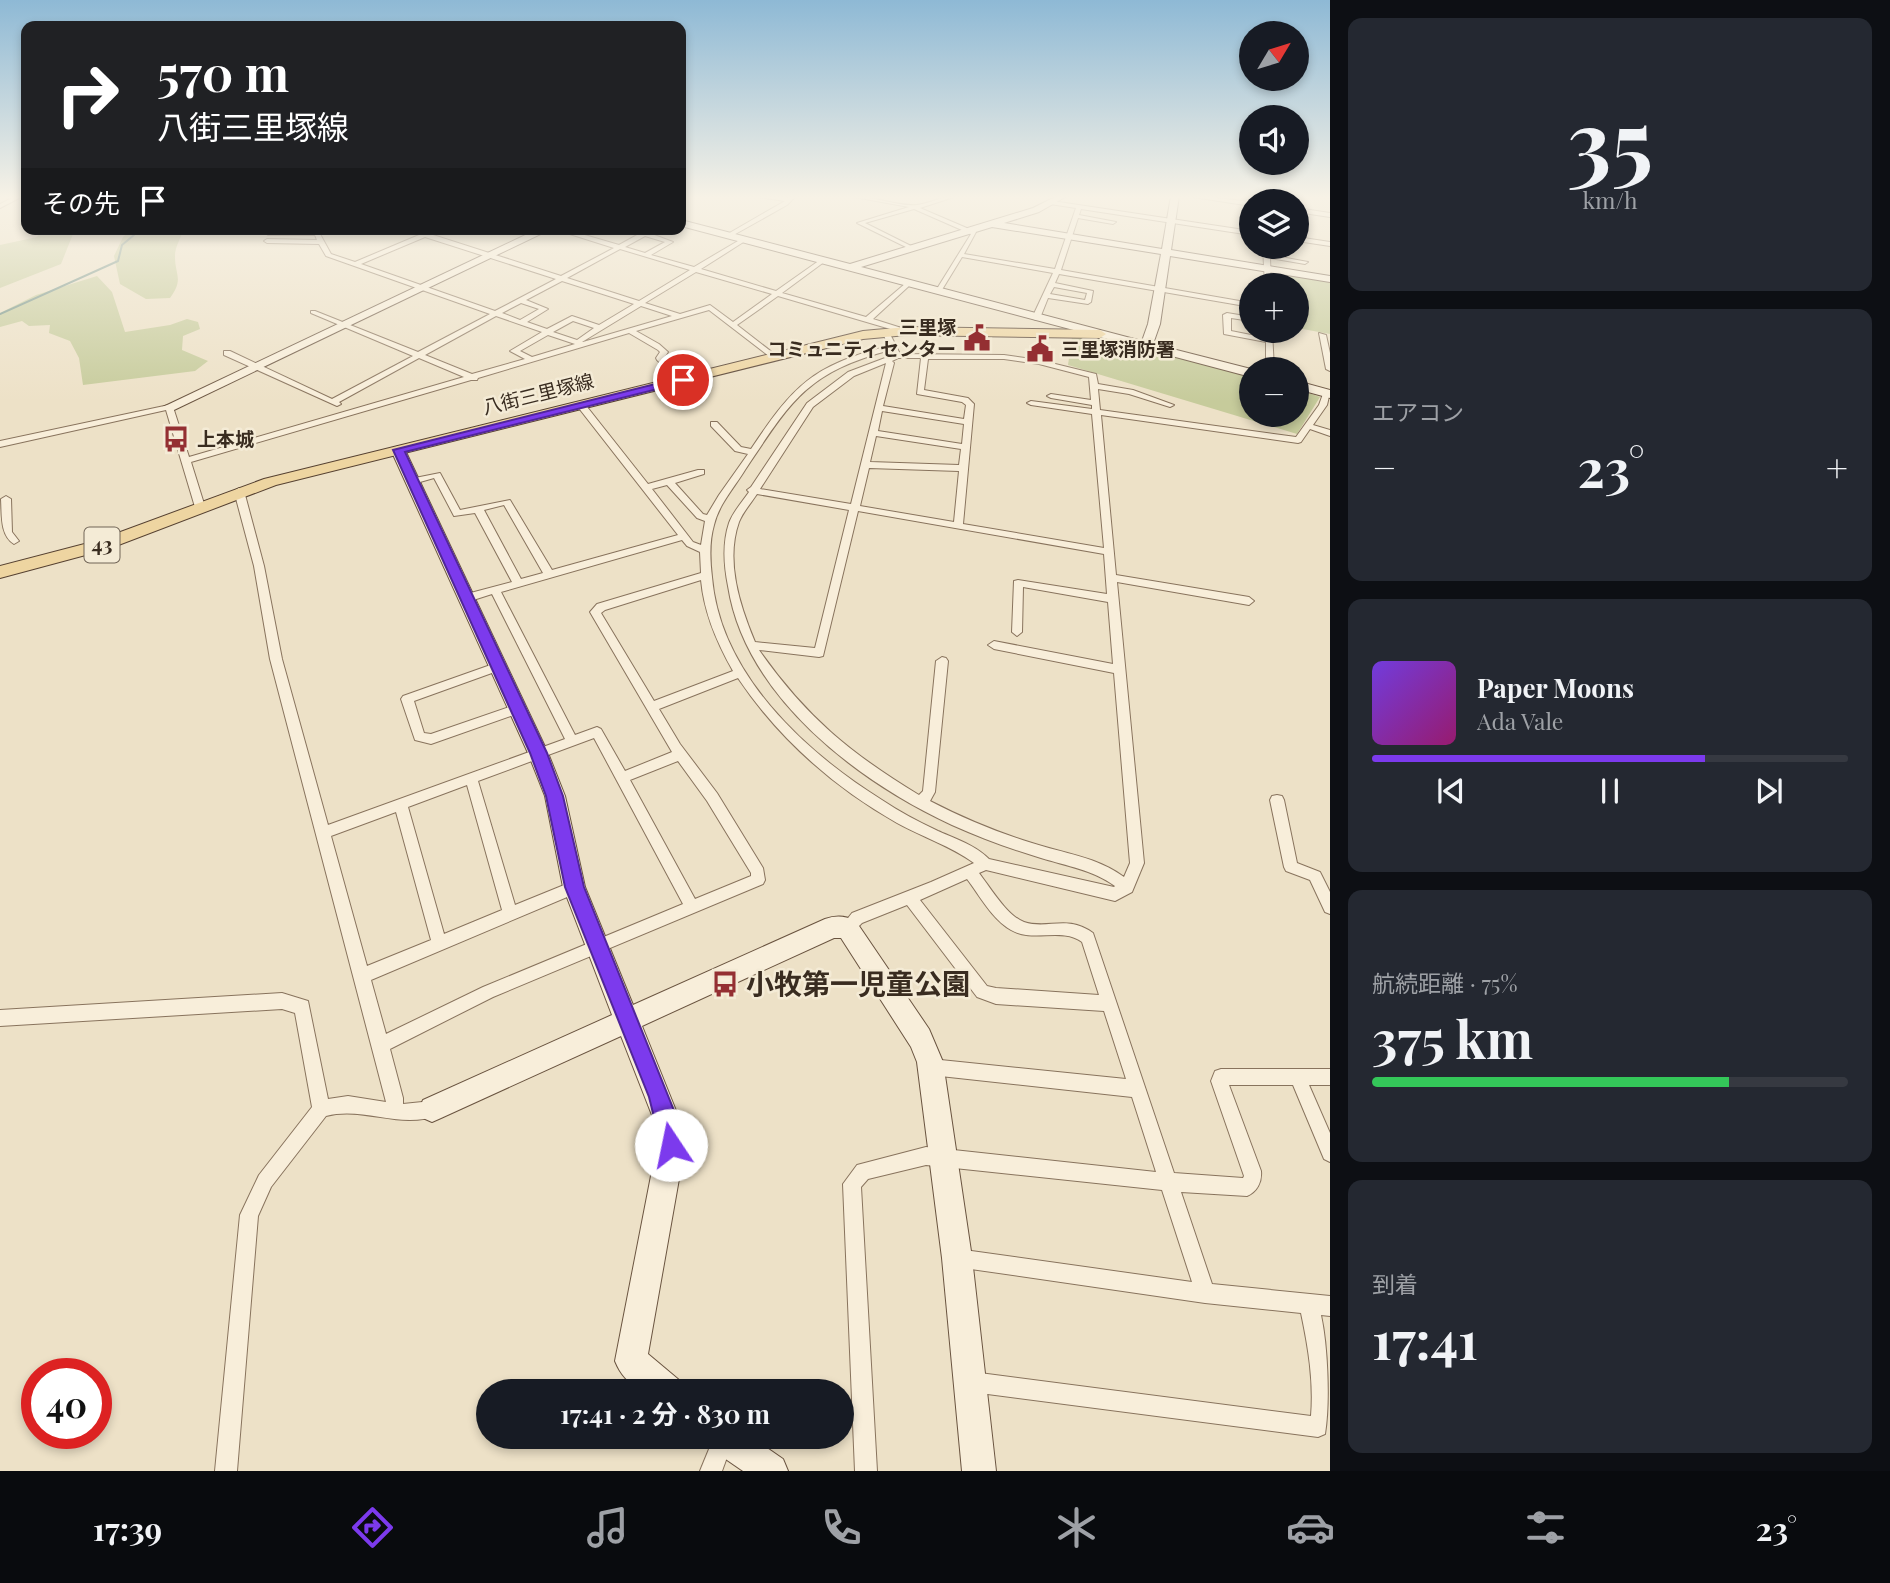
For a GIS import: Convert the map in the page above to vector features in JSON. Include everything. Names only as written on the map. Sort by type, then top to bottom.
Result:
[{"type":"main road","name":"八街三里塚線","points":[[0,572],[95,547],[239,491],[885,332],[1100,334]]},
{"type":"street","points":[[358,265],[579,343]]},
{"type":"street","points":[[0,444],[169,407],[472,265]]},
{"type":"street","points":[[519,265],[681,316]]},
{"type":"street","points":[[332,402],[588,265]]},
{"type":"street","points":[[678,265],[907,331]]},
{"type":"street","points":[[579,343],[704,265]]},
{"type":"street","points":[[734,324],[816,265]]},
{"type":"street","points":[[835,265],[1239,370]]},
{"type":"street","points":[[848,268],[859,265]]},
{"type":"street","points":[[938,292],[955,265]]},
{"type":"street","points":[[1015,265],[1239,303]]},
{"type":"street","points":[[1036,317],[1059,265]]},
{"type":"street","points":[[1146,346],[1154,324],[1164,265]]},
{"type":"street","points":[[1240,265],[1330,279]]},
{"type":"street","points":[[1268,265],[1268,273]]},
{"type":"street","points":[[868,319],[908,284]]},
{"type":"street","points":[[1047,296],[1088,302],[1091,292],[1051,284]]},
{"type":"street","points":[[520,323],[545,309],[522,300]]},
{"type":"street","points":[[186,461],[474,378],[579,343],[710,307],[774,358]]},
{"type":"street","points":[[313,312],[474,378]]},
{"type":"street","points":[[1239,317],[1227,315],[1227,332],[1239,335]]},
{"type":"street","points":[[533,360],[514,351],[572,318],[601,328]]},
{"type":"street","points":[[613,320],[634,330],[642,340],[657,345],[664,352],[660,358],[683,380]]},
{"type":"street","points":[[751,645],[819,653],[892,354],[885,332]]},
{"type":"street","points":[[1322,335],[1330,369]]},
{"type":"street","points":[[228,353],[352,414]]},
{"type":"street","points":[[892,354],[850,374],[810,405],[752,490],[733,526],[729,559],[733,596],[751,645],[778,684],[821,731],[869,771],[921,803],[996,837],[1098,867],[1127,887]]},
{"type":"street","points":[[847,928],[857,918],[977,868],[1109,893],[1119,892],[1127,887],[1136,870],[1138,854],[1092,374],[1024,359],[967,355],[892,354],[835,364],[786,401],[710,520],[704,576],[714,621],[740,673],[786,730],[839,778],[893,814],[970,852],[977,868],[1006,916],[1021,928],[1085,934],[1205,1293]]},
{"type":"street","points":[[925,356],[920,392],[968,402],[958,525]]},
{"type":"street","points":[[1094,386],[1130,392],[1170,405]]},
{"type":"street","points":[[1309,388],[1328,393],[1309,426],[1330,433]]},
{"type":"street","points":[[1051,396],[1096,407],[1298,440],[1308,427]]},
{"type":"street","points":[[1031,403],[1096,407]]},
{"type":"street","points":[[581,405],[692,546],[705,550]]},
{"type":"street","points":[[169,407],[200,507]]},
{"type":"street","points":[[879,408],[968,422]]},
{"type":"street","points":[[714,424],[738,449],[753,452]]},
{"type":"street","points":[[873,433],[966,447]]},
{"type":"street","points":[[398,450],[538,753],[555,796],[574,887],[660,1097],[670,1128],[671,1145],[631,1361],[653,1379]]},
{"type":"street","points":[[866,465],[964,468]]},
{"type":"street","points":[[646,488],[701,472]]},
{"type":"street","points":[[413,481],[438,475],[457,514],[507,502],[549,574]]},
{"type":"street","points":[[669,482],[699,516],[710,520]]},
{"type":"street","points":[[752,490],[1109,552]]},
{"type":"street","points":[[239,491],[259,566],[276,659],[395,1098],[393,1112]]},
{"type":"street","points":[[6,499],[7,533],[14,541]]},
{"type":"street","points":[[478,509],[518,583]]},
{"type":"street","points":[[467,598],[684,536]]},
{"type":"street","points":[[381,1045],[488,992],[692,907],[755,884],[758,872],[712,797],[681,754],[596,610],[704,576]]},
{"type":"street","points":[[1113,578],[1249,601]]},
{"type":"street","points":[[1017,632],[1018,583],[1114,599]]},
{"type":"street","points":[[495,590],[572,741]]},
{"type":"street","points":[[994,645],[1121,670]]},
{"type":"street","points":[[921,803],[929,792],[942,661]]},
{"type":"street","points":[[499,666],[407,699],[419,737],[431,739],[518,709]]},
{"type":"street","points":[[652,707],[740,673]]},
{"type":"street","points":[[323,833],[597,732],[692,907]]},
{"type":"street","points":[[622,778],[681,754]]},
{"type":"street","points":[[471,778],[510,914]]},
{"type":"street","points":[[1277,800],[1291,867],[1294,871],[1313,874],[1329,902]]},
{"type":"street","points":[[400,804],[439,943]]},
{"type":"street","points":[[361,976],[574,887]]},
{"type":"street","points":[[910,898],[982,992],[996,996],[1110,1004]]},
{"type":"street","points":[[226,1471],[249,1215],[265,1181],[321,1109],[337,1103],[393,1112],[432,1109],[832,926],[847,928],[855,937],[920,1038],[931,1067],[957,1258],[979,1471]]},
{"type":"street","points":[[0,1018],[290,1001],[302,1007],[305,1015],[321,1109]]},
{"type":"street","points":[[931,1067],[1138,1089]]},
{"type":"street","points":[[1297,1076],[1330,1153]]},
{"type":"street","points":[[866,1471],[852,1184],[863,1171],[915,1156],[942,1157],[1169,1182],[1247,1187],[1253,1178],[1252,1171],[1219,1081],[1221,1077],[1330,1077]]},
{"type":"street","points":[[957,1258],[1205,1293],[1320,1305],[1326,1400],[1324,1422],[1318,1427],[968,1381]]},
{"type":"street","points":[[711,1471],[719,1449]]},
{"type":"street","points":[[740,1449],[771,1471]]},
{"type":"green space","points":[[0,265],[59,265],[0,288]]},
{"type":"green space","points":[[116,265],[175,265],[178,282],[170,298],[146,299],[120,284]]},
{"type":"green space","points":[[97,276],[112,292],[125,332],[170,325],[187,319],[198,322],[200,329],[183,336],[182,350],[208,361],[195,371],[83,385],[79,358],[70,341],[49,333],[50,325],[29,326],[22,321],[0,327],[0,313],[36,295]]},
{"type":"green space","points":[[1309,278],[1330,282],[1330,334],[1309,330]]},
{"type":"green space","points":[[1072,337],[1103,338],[1239,374],[1239,417],[1068,365]]},
{"type":"green space","points":[[1309,393],[1320,397],[1309,415]]},
{"type":"green space","points":[[1274,427],[1301,427],[1297,434]]},
{"type":"waterway","points":[[0,314],[110,265]]},
{"type":"place","name":"三里塚 コミュニティセンター","points":[[977,338]]},
{"type":"place","name":"三里塚消防署","points":[[1040,349]]},
{"type":"place","name":"上本城","points":[[176,439]]},
{"type":"place","name":"小牧第一児童公園","points":[[725,984]]},
{"type":"route","points":[[671,1145],[670,1128],[660,1097],[574,887],[555,796],[538,753],[398,450],[683,380]]}]
